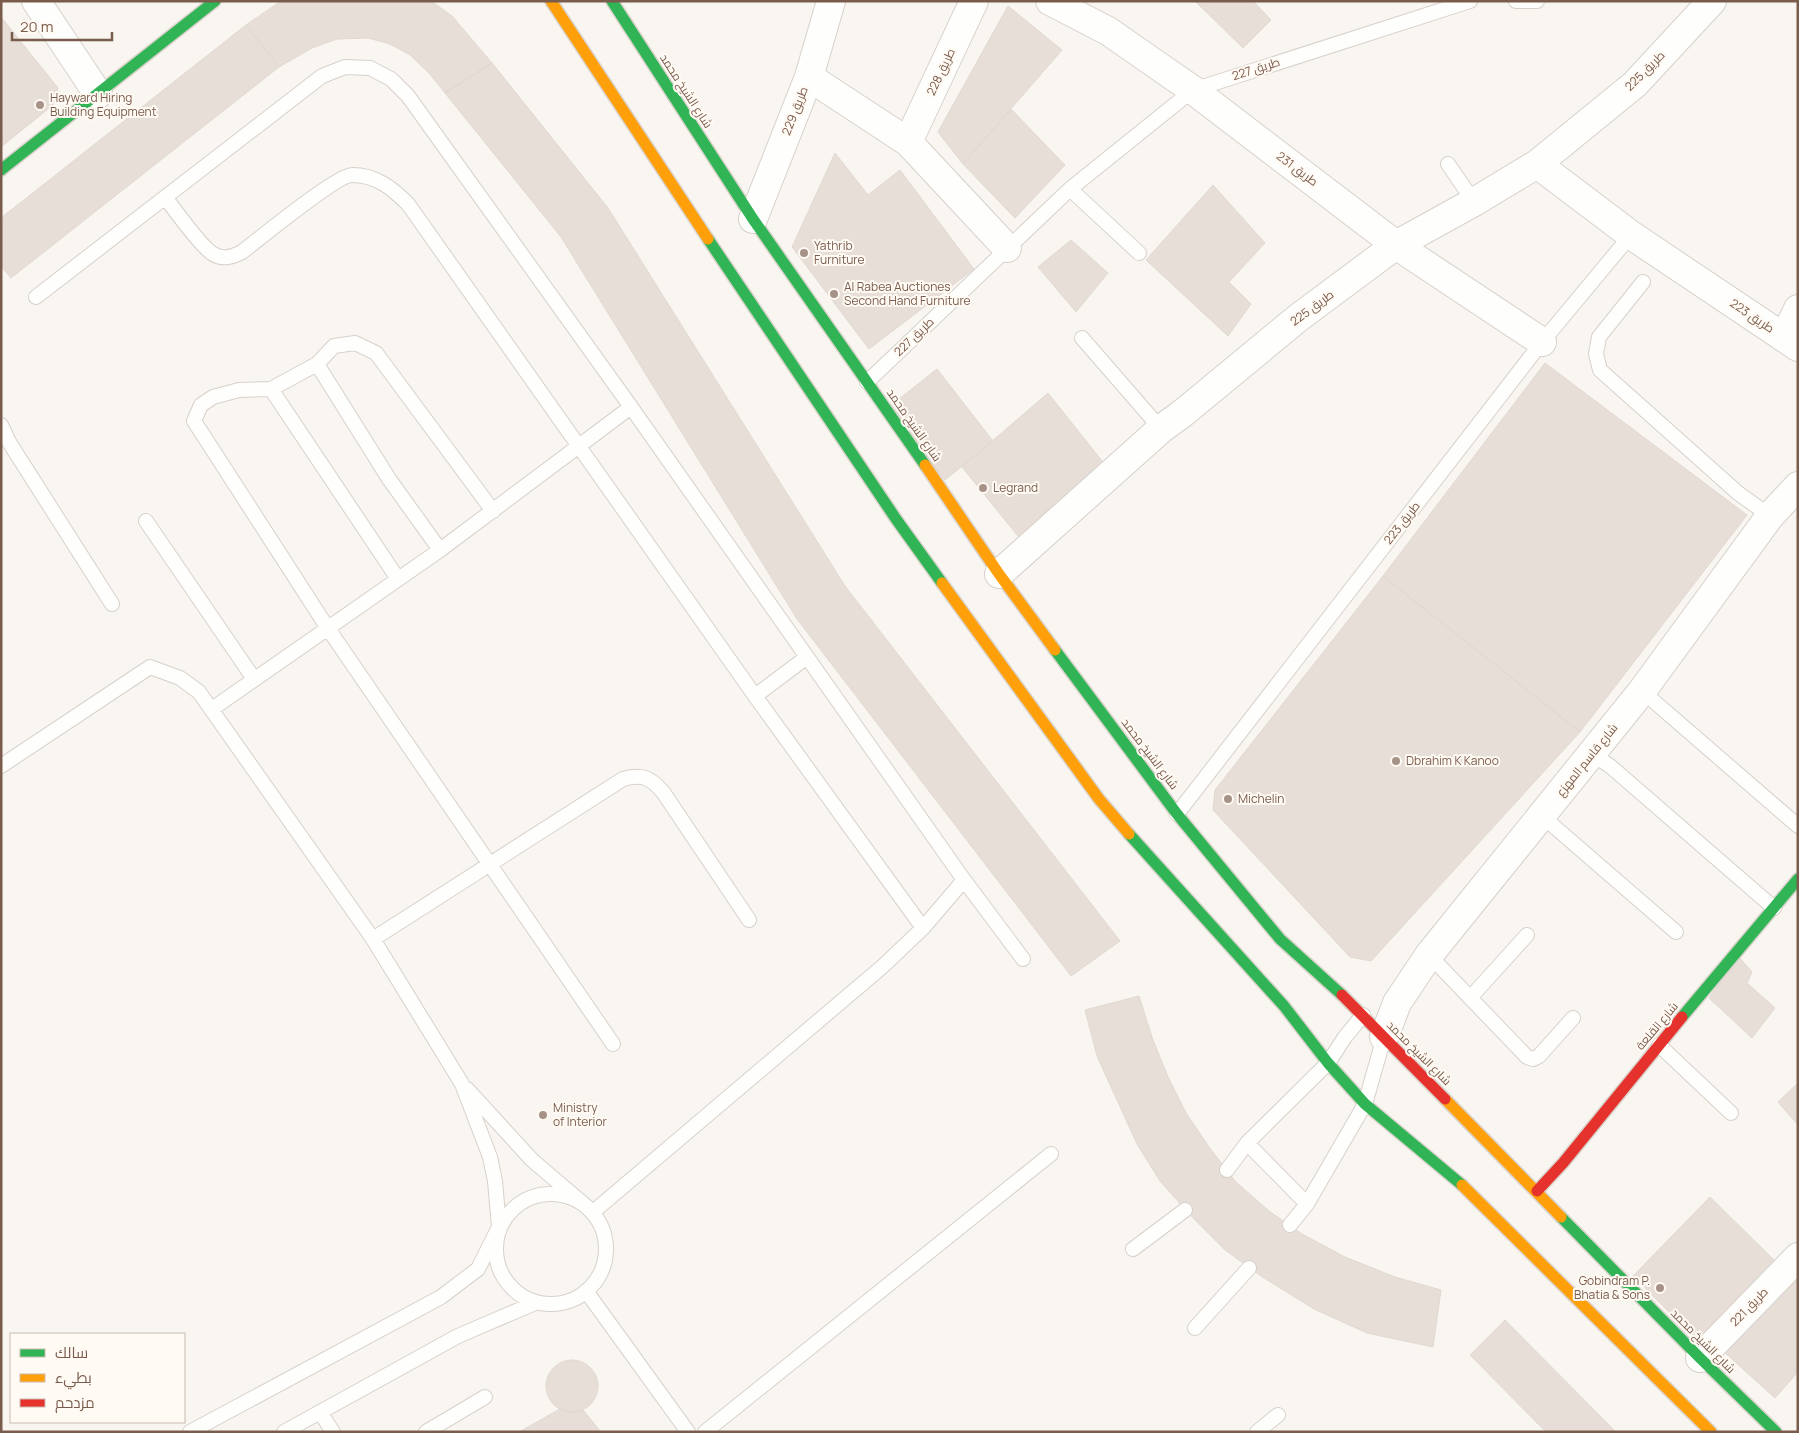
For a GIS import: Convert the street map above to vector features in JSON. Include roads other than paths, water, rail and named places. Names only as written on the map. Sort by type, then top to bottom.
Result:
[{"type":"main road","points":[[1,170],[215,1]]},
{"type":"main road","points":[[551,1],[896,519],[1099,799],[1284,1006],[1328,1063],[1365,1104],[1458,1181],[1711,1432]]},
{"type":"main road","name":"شارع الشيخ محمد","points":[[612,1],[753,219],[944,492],[998,574],[1177,814],[1280,939],[1363,1015],[1700,1358],[1776,1432]]},
{"type":"main road","name":"شارع القلعة","points":[[1537,1191],[1563,1163],[1658,1045],[1798,879]]},
{"type":"street","points":[[36,1],[98,94]]},
{"type":"street","name":"طريق 229","points":[[753,219],[809,77],[831,1]]},
{"type":"street","name":"طريق 228","points":[[908,142],[974,1]]},
{"type":"street","name":"طريق 231","points":[[1050,1],[1108,31],[1193,90],[1396,245],[1542,342]]},
{"type":"street","name":"طريق 225","points":[[998,574],[1161,429],[1298,318],[1396,245],[1474,202],[1537,164],[1635,84],[1712,1]]},
{"type":"street","points":[[809,77],[908,142],[1007,248]]},
{"type":"street","name":"طريق 223","points":[[1537,164],[1631,235],[1791,343]]},
{"type":"street","points":[[1791,343],[1798,309]]},
{"type":"street","name":"شارع قاسم المهزع","points":[[1384,1037],[1397,1004],[1429,955],[1642,691],[1770,516],[1798,486]]},
{"type":"street","name":"طريق 221","points":[[1700,1358],[1798,1256]]},
{"type":"lane","name":"طريق 227","points":[[867,382],[1070,189],[1193,90],[1470,1]]},
{"type":"lane","points":[[1516,1],[1537,1]]},
{"type":"lane","points":[[36,297],[322,76],[345,67],[370,68],[391,79],[408,96],[631,407],[964,880],[1023,959]]},
{"type":"lane","points":[[1448,164],[1474,202]]},
{"type":"lane","points":[[165,197],[204,246],[212,254],[222,258],[232,257],[242,252],[329,186],[350,174],[372,177],[392,188],[408,204],[755,696],[923,928]]},
{"type":"lane","points":[[1070,189],[1139,253]]},
{"type":"lane","name":"طريق 223","points":[[1177,814],[1542,342],[1631,235]]},
{"type":"lane","points":[[1643,282],[1599,337],[1596,354],[1600,370],[1731,486],[1770,516]]},
{"type":"lane","points":[[1082,338],[1161,429]]},
{"type":"lane","points":[[493,511],[376,353],[355,342],[334,346],[317,364],[271,389],[239,390],[213,397],[200,405],[194,420],[327,627],[488,865],[613,1044]]},
{"type":"lane","points":[[317,364],[389,480],[440,550]]},
{"type":"lane","points":[[271,389],[398,579]]},
{"type":"lane","points":[[212,709],[440,550],[631,407]]},
{"type":"lane","points":[[1,424],[9,442],[112,604]]},
{"type":"lane","points":[[146,521],[254,679]]},
{"type":"lane","points":[[755,696],[807,657]]},
{"type":"lane","points":[[1,766],[150,667],[180,678],[199,692],[373,939],[462,1084],[490,1157],[496,1181],[500,1228],[496,1242],[499,1270],[513,1290],[535,1303],[555,1305],[578,1298],[598,1280],[607,1254],[604,1230],[593,1212],[532,1160],[462,1084]]},
{"type":"lane","points":[[1642,691],[1798,826]]},
{"type":"lane","points":[[1592,754],[1610,766],[1774,908]]},
{"type":"lane","points":[[373,939],[623,778],[635,776],[646,778],[655,783],[663,792],[749,920]]},
{"type":"lane","points":[[1542,816],[1676,932]]},
{"type":"lane","points":[[593,1212],[882,967],[923,928],[964,880]]},
{"type":"lane","points":[[1470,998],[1527,935]]},
{"type":"lane","points":[[1429,955],[1526,1057],[1533,1059],[1539,1056],[1573,1018]]},
{"type":"lane","points":[[1227,1170],[1247,1143],[1328,1063],[1345,1037],[1363,1015]]},
{"type":"lane","points":[[1290,1225],[1307,1204],[1365,1104],[1384,1037]]},
{"type":"lane","points":[[1658,1045],[1732,1113]]},
{"type":"lane","points":[[1247,1143],[1307,1204]]},
{"type":"lane","points":[[705,1432],[1051,1154]]},
{"type":"lane","points":[[190,1432],[441,1297],[478,1269],[510,1211],[533,1196],[552,1193],[577,1199],[593,1212]]},
{"type":"lane","points":[[1133,1249],[1185,1210]]},
{"type":"lane","points":[[1195,1328],[1249,1268]]},
{"type":"lane","points":[[586,1291],[688,1432]]},
{"type":"lane","points":[[284,1432],[458,1336],[535,1303]]},
{"type":"lane","points":[[426,1432],[485,1397]]},
{"type":"lane","points":[[320,1412],[333,1432]]},
{"type":"lane","points":[[1257,1432],[1278,1415]]},
{"type":"place","name":"Hayward Hiring Building Equipment","points":[[40,105]]},
{"type":"place","name":"Yathrib Furniture","points":[[804,253]]},
{"type":"place","name":"Al Rabea Auctiones Second Hand Furniture","points":[[834,294]]},
{"type":"place","name":"Legrand","points":[[983,488]]},
{"type":"place","name":"Dbrahim K Kanoo","points":[[1396,761]]},
{"type":"place","name":"Michelin","points":[[1228,799]]},
{"type":"place","name":"Ministry of Interior","points":[[543,1115]]},
{"type":"place","name":"Gobindram P. Bhatia & Sons","points":[[1660,1288]]}]
